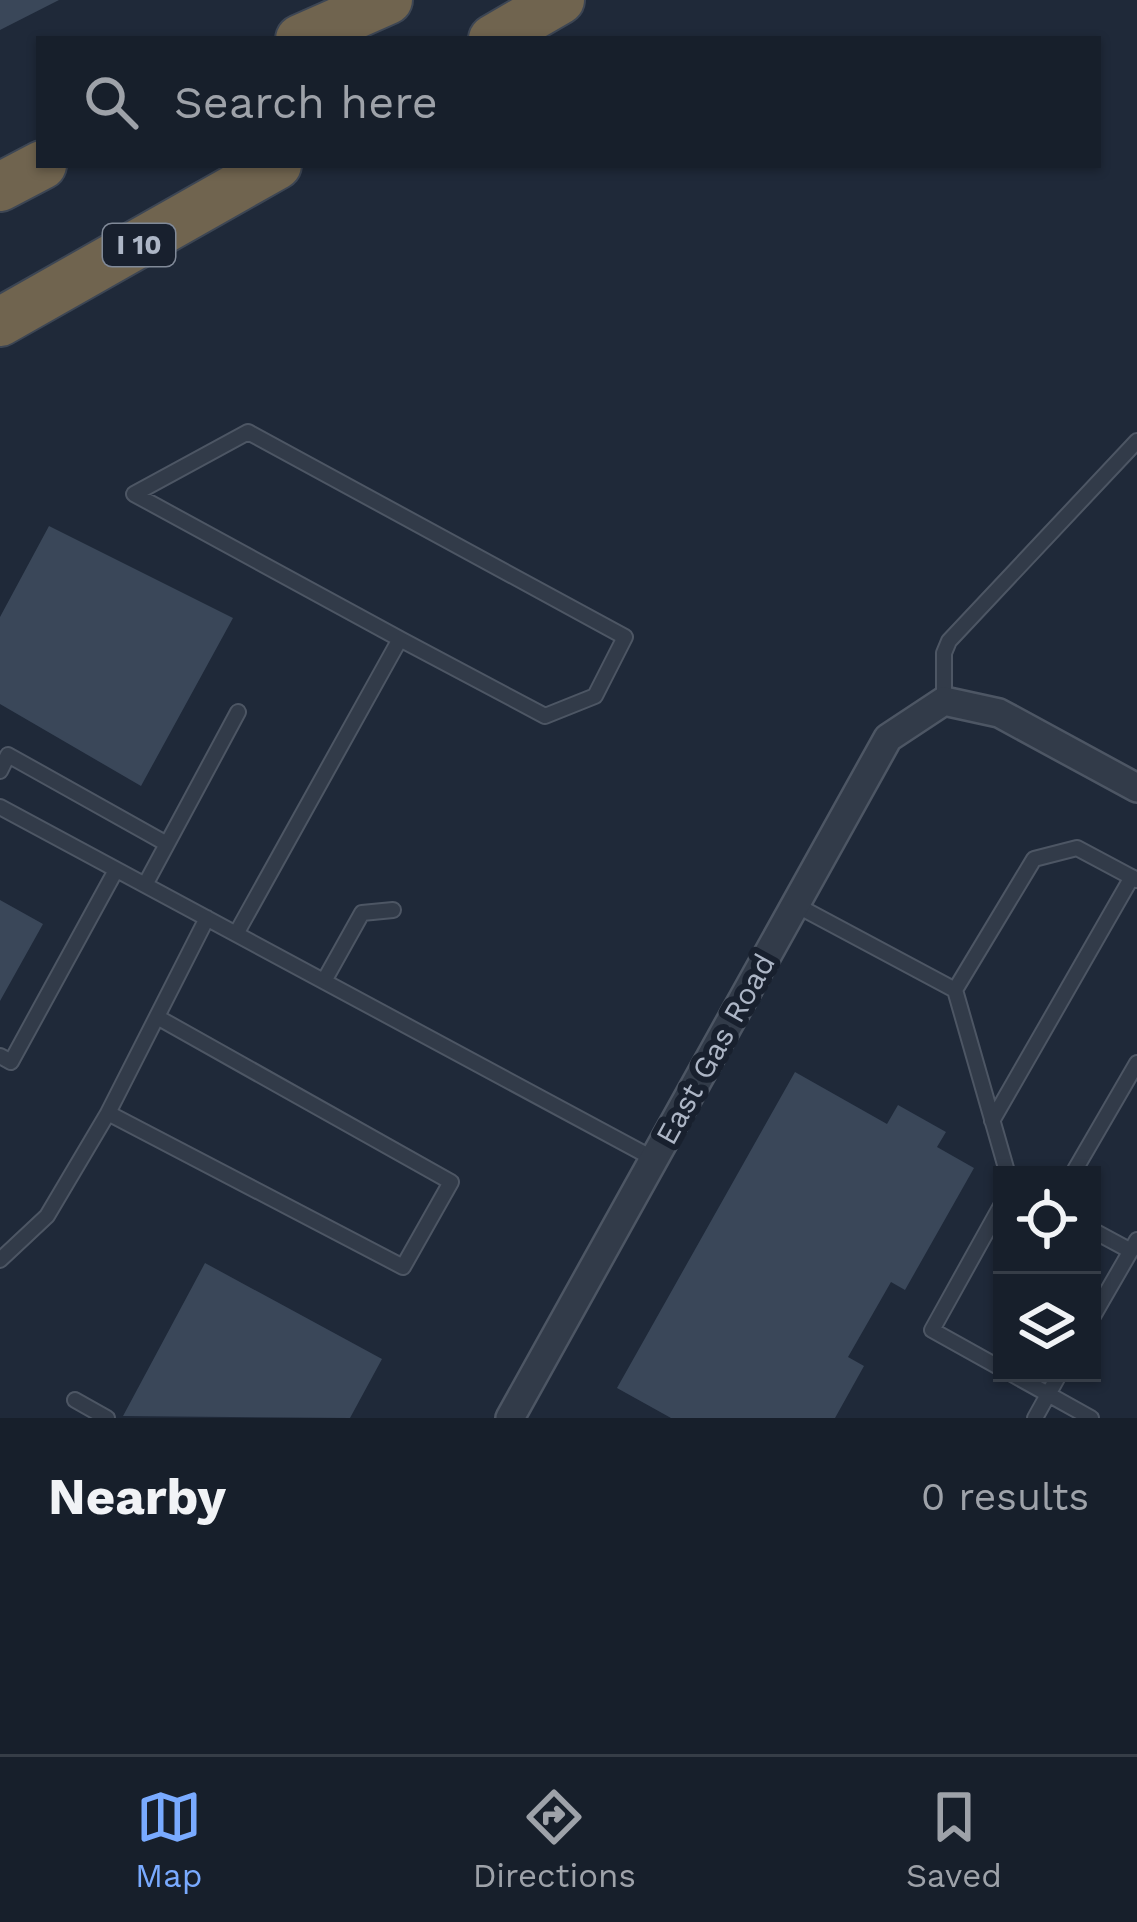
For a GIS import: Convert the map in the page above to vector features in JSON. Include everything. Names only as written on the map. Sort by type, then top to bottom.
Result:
[{"type":"highway","points":[[306,36],[388,0]]},
{"type":"highway","points":[[498,36],[560,0]]},
{"type":"highway","points":[[0,187],[37,168]]},
{"type":"highway","name":"I 10","points":[[0,322],[272,168]]},
{"type":"street","points":[[944,701],[999,713],[1137,788]]},
{"type":"street","name":"East Gas Road","points":[[510,1418],[888,738],[944,701]]},
{"type":"lane","points":[[248,432],[625,637],[595,696],[545,716],[400,639],[134,494],[248,432]]},
{"type":"lane","points":[[944,701],[944,653],[949,641],[1137,441]]},
{"type":"lane","points":[[236,934],[400,639]]},
{"type":"lane","points":[[145,885],[238,712]]},
{"type":"lane","points":[[0,771],[8,755],[167,844]]},
{"type":"lane","points":[[0,807],[654,1159]]},
{"type":"lane","points":[[955,990],[1034,859],[1077,848],[1134,879],[992,1121]]},
{"type":"lane","points":[[0,1056],[11,1062],[116,870]]},
{"type":"lane","points":[[795,905],[955,990],[1004,1166]]},
{"type":"lane","points":[[324,981],[362,913],[393,910]]},
{"type":"lane","points":[[0,1260],[47,1216],[108,1113],[207,918]]},
{"type":"lane","points":[[108,1113],[403,1267],[451,1182],[157,1017]]},
{"type":"lane","points":[[1077,1166],[1137,1063]]},
{"type":"lane","points":[[993,1220],[932,1330],[993,1364]]},
{"type":"lane","points":[[1101,1233],[1134,1245],[1101,1302]]},
{"type":"lane","points":[[1026,1382],[1091,1418]]},
{"type":"lane","points":[[1035,1418],[1055,1382]]},
{"type":"lane","points":[[75,1400],[106,1418]]},
{"type":"building","points":[[0,0],[59,0],[0,30]]},
{"type":"building","points":[[49,526],[233,618],[141,786],[0,704],[0,617]]},
{"type":"building","points":[[0,900],[43,924],[0,1001]]},
{"type":"building","points":[[795,1072],[887,1124],[898,1105],[946,1132],[937,1147],[974,1168],[905,1290],[891,1282],[848,1357],[864,1366],[835,1418],[671,1418],[617,1388]]},
{"type":"building","points":[[205,1263],[382,1359],[350,1418],[123,1416]]}]
